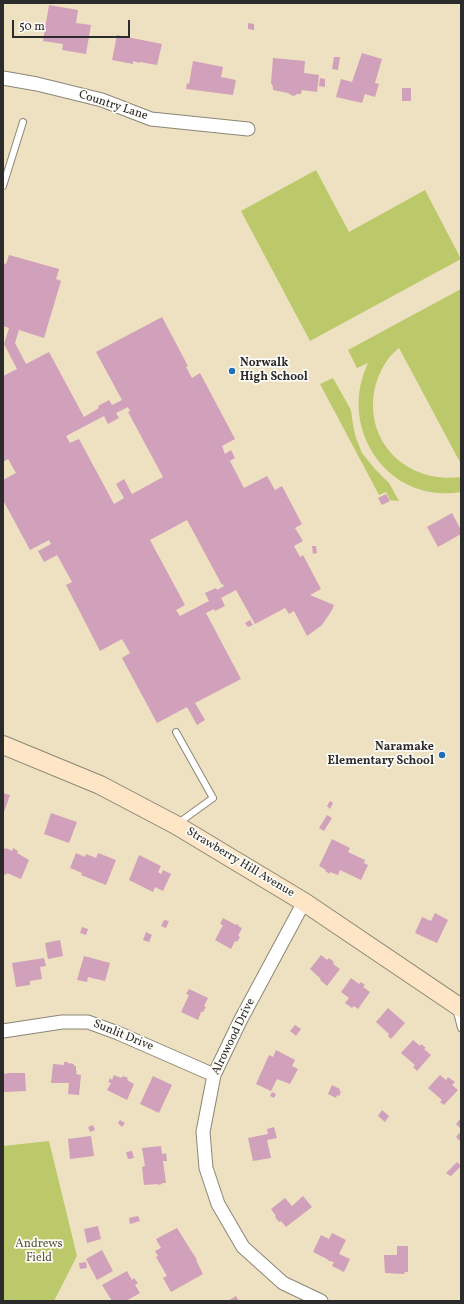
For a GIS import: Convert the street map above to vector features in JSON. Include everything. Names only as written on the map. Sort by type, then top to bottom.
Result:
[{"type":"main road","name":"Strawberry Hill Avenue","points":[[3,745],[100,785],[176,824],[304,902],[458,1007]]},
{"type":"street","name":"Country Lane","points":[[3,78],[37,84],[102,100],[151,119],[248,129]]},
{"type":"street","name":"Alrowood Drive","points":[[304,902],[240,1021],[214,1075],[203,1132],[206,1168],[218,1204],[243,1247],[283,1283],[321,1301]]},
{"type":"street","name":"Sunlit Drive","points":[[3,1031],[62,1022],[88,1022],[118,1033],[214,1075]]},
{"type":"lane","points":[[3,186],[23,122]]},
{"type":"lane","points":[[176,732],[213,798],[176,824]]},
{"type":"lane","points":[[458,1007],[461,1028]]},
{"type":"green space","points":[[316,170],[349,232],[425,190],[461,259],[310,341],[241,211]]},
{"type":"green space","points":[[461,289],[461,464],[399,348],[384,365],[375,387],[373,407],[376,425],[383,441],[393,455],[407,466],[423,474],[441,477],[461,477],[461,492],[434,493],[411,486],[391,474],[375,456],[364,436],[359,412],[360,388],[368,363],[357,368],[348,350]]},
{"type":"green space","points":[[333,378],[351,410],[356,438],[362,453],[389,483],[399,501],[390,500],[386,492],[379,495],[320,384]]},
{"type":"green space","name":"Andrews Field","points":[[49,1141],[77,1256],[54,1301],[3,1301],[3,1146]]},
{"type":"building","points":[[49,5],[78,10],[76,23],[91,25],[86,54],[62,50],[63,44],[43,41]]},
{"type":"building","points":[[248,23],[254,24],[254,30],[248,29]]},
{"type":"building","points":[[117,35],[162,44],[157,65],[133,61],[133,64],[112,60]]},
{"type":"building","points":[[362,53],[382,59],[375,83],[379,84],[375,97],[365,94],[362,103],[336,97],[341,79],[352,82]]},
{"type":"building","points":[[334,57],[340,57],[338,70],[332,69]]},
{"type":"building","points":[[273,58],[305,61],[304,73],[319,75],[317,92],[302,90],[301,94],[294,96],[288,93],[273,90],[271,83]]},
{"type":"building","points":[[193,61],[223,67],[221,77],[236,80],[233,95],[186,89],[187,83],[189,84]]},
{"type":"building","points":[[320,78],[325,79],[325,87],[319,86]]},
{"type":"building","points":[[402,88],[411,88],[411,101],[402,101]]},
{"type":"building","points":[[9,255],[59,269],[56,279],[61,281],[44,338],[19,330],[15,343],[26,364],[49,352],[84,417],[99,408],[98,406],[109,400],[112,405],[122,400],[96,352],[162,317],[188,366],[186,367],[192,378],[200,373],[235,439],[222,446],[225,454],[231,450],[235,458],[230,461],[244,488],[267,476],[275,490],[282,486],[302,524],[295,528],[303,541],[294,546],[300,557],[303,555],[321,589],[310,595],[334,605],[332,610],[322,625],[307,636],[294,611],[289,614],[285,608],[255,624],[236,590],[221,598],[225,606],[215,611],[214,609],[206,613],[241,679],[195,703],[205,720],[197,725],[187,707],[157,723],[122,658],[130,653],[122,639],[100,651],[66,585],[72,582],[57,555],[44,562],[38,551],[51,544],[49,540],[30,550],[3,500],[3,480],[16,473],[8,459],[3,462],[3,376],[17,369],[4,344],[9,328],[3,326],[3,263],[6,264]],"holes":[[[128,407],[130,411],[128,412],[163,477],[132,494],[124,479],[116,484],[124,498],[114,504],[79,439],[70,443],[66,436],[104,416],[108,424],[119,418],[116,413]],[[187,520],[222,585],[223,584],[224,586],[217,590],[216,588],[205,593],[209,601],[180,616],[176,610],[185,605],[150,540]]]},
{"type":"building","points":[[386,494],[390,501],[382,505],[378,498]]},
{"type":"building","points":[[452,513],[461,530],[461,534],[438,547],[427,527]]},
{"type":"building","points":[[312,546],[316,546],[317,553],[313,554]]},
{"type":"building","points":[[250,620],[253,625],[248,627],[245,623]]},
{"type":"building","points":[[3,793],[10,795],[3,815]]},
{"type":"building","points":[[330,801],[333,803],[330,809],[327,806]]},
{"type":"building","points":[[51,813],[77,822],[69,843],[44,834]]},
{"type":"building","points":[[327,815],[332,818],[324,831],[319,828]]},
{"type":"building","points":[[332,839],[350,848],[348,852],[365,860],[364,863],[368,865],[361,880],[340,870],[338,875],[330,872],[330,874],[319,866]]},
{"type":"building","points":[[3,848],[12,851],[13,848],[18,851],[17,853],[29,860],[21,879],[7,873],[6,875],[3,874]]},
{"type":"building","points":[[76,853],[85,857],[86,854],[96,858],[98,853],[116,860],[106,885],[81,875],[82,873],[70,868]]},
{"type":"building","points":[[139,855],[161,866],[158,872],[161,874],[163,870],[171,874],[163,891],[155,887],[153,892],[129,880]]},
{"type":"building","points":[[435,913],[448,920],[437,943],[415,933],[422,917],[431,921]]},
{"type":"building","points":[[223,918],[236,925],[239,925],[238,926],[242,928],[238,936],[240,937],[237,942],[235,941],[231,949],[215,940],[223,925],[220,924]]},
{"type":"building","points":[[164,920],[169,921],[166,928],[161,926]]},
{"type":"building","points":[[82,927],[88,929],[86,935],[80,933]]},
{"type":"building","points":[[146,932],[152,935],[149,942],[143,940]]},
{"type":"building","points":[[60,940],[63,956],[48,959],[45,943]]},
{"type":"building","points":[[321,955],[327,960],[329,958],[334,962],[333,964],[340,969],[327,986],[310,969]]},
{"type":"building","points":[[84,956],[110,963],[105,981],[88,977],[87,982],[77,980]]},
{"type":"building","points":[[44,958],[46,966],[40,967],[42,979],[30,981],[30,985],[16,987],[12,963]]},
{"type":"building","points":[[351,978],[359,984],[361,982],[365,985],[363,987],[370,992],[358,1009],[354,1006],[352,1008],[345,1003],[349,998],[341,992]]},
{"type":"building","points":[[189,989],[208,998],[204,1006],[206,1007],[203,1012],[201,1012],[198,1020],[181,1012],[189,995],[186,994]]},
{"type":"building","points":[[388,1008],[405,1023],[391,1039],[388,1036],[389,1034],[376,1022]]},
{"type":"building","points":[[295,1025],[301,1029],[296,1036],[290,1031]]},
{"type":"building","points":[[413,1040],[420,1046],[421,1044],[426,1048],[424,1049],[431,1055],[417,1071],[413,1067],[415,1065],[401,1053]]},
{"type":"building","points":[[276,1050],[295,1060],[292,1066],[298,1069],[290,1084],[277,1079],[271,1091],[256,1084],[269,1055],[273,1057]]},
{"type":"building","points":[[64,1062],[68,1062],[68,1065],[69,1063],[74,1064],[77,1071],[76,1074],[81,1075],[79,1095],[68,1094],[69,1083],[51,1083],[53,1064],[64,1065]]},
{"type":"building","points":[[25,1073],[26,1091],[3,1092],[3,1074]]},
{"type":"building","points":[[114,1075],[121,1078],[123,1076],[128,1078],[127,1080],[134,1084],[127,1100],[107,1090],[111,1083],[108,1082],[110,1078],[112,1080]]},
{"type":"building","points":[[440,1075],[446,1080],[448,1077],[455,1082],[452,1085],[458,1090],[444,1105],[440,1102],[442,1100],[428,1088]]},
{"type":"building","points":[[153,1076],[172,1085],[159,1113],[140,1104]]},
{"type":"building","points":[[332,1085],[340,1089],[339,1090],[341,1092],[336,1098],[328,1094]]},
{"type":"building","points":[[272,1092],[276,1094],[274,1098],[270,1096]]},
{"type":"building","points":[[382,1110],[389,1116],[385,1122],[378,1116]]},
{"type":"building","points":[[461,1118],[461,1129],[456,1124]]},
{"type":"building","points":[[120,1120],[125,1123],[122,1127],[118,1123]]},
{"type":"building","points":[[93,1125],[95,1130],[90,1132],[88,1127]]},
{"type":"building","points":[[274,1127],[277,1138],[267,1140],[271,1158],[253,1161],[248,1138],[268,1134],[267,1129]]},
{"type":"building","points":[[461,1131],[461,1142],[456,1137]]},
{"type":"building","points":[[91,1136],[94,1156],[70,1159],[68,1139]]},
{"type":"building","points":[[161,1146],[162,1154],[166,1153],[167,1161],[163,1161],[166,1183],[158,1185],[144,1185],[142,1167],[145,1166],[142,1148]]},
{"type":"building","points":[[132,1151],[134,1158],[128,1159],[126,1152]]},
{"type":"building","points":[[457,1162],[461,1166],[451,1176],[446,1173]]},
{"type":"building","points":[[303,1196],[312,1207],[286,1227],[281,1221],[279,1222],[271,1209],[285,1198],[292,1206]]},
{"type":"building","points":[[138,1216],[140,1221],[130,1224],[129,1218]]},
{"type":"building","points":[[98,1226],[101,1239],[87,1243],[84,1229]]},
{"type":"building","points":[[177,1228],[197,1260],[203,1274],[171,1292],[163,1278],[167,1276],[156,1257],[158,1256],[155,1251],[161,1248],[156,1239]]},
{"type":"building","points":[[332,1233],[346,1240],[339,1254],[350,1259],[344,1272],[332,1266],[334,1262],[329,1261],[313,1252],[321,1235],[329,1239]]},
{"type":"building","points":[[397,1246],[408,1246],[408,1272],[405,1272],[404,1274],[385,1273],[384,1255],[397,1255]]},
{"type":"building","points":[[102,1250],[113,1271],[97,1280],[86,1259]]},
{"type":"building","points":[[86,1262],[87,1268],[80,1269],[79,1263]]},
{"type":"building","points":[[127,1271],[132,1280],[134,1278],[138,1283],[135,1285],[140,1293],[126,1301],[112,1301],[102,1285]]},
{"type":"building","points":[[236,1296],[239,1301],[228,1301]]},
{"type":"place","name":"Norwalk High School","points":[[232,371]]},
{"type":"place","name":"Naramake Elementary School","points":[[442,755]]}]
